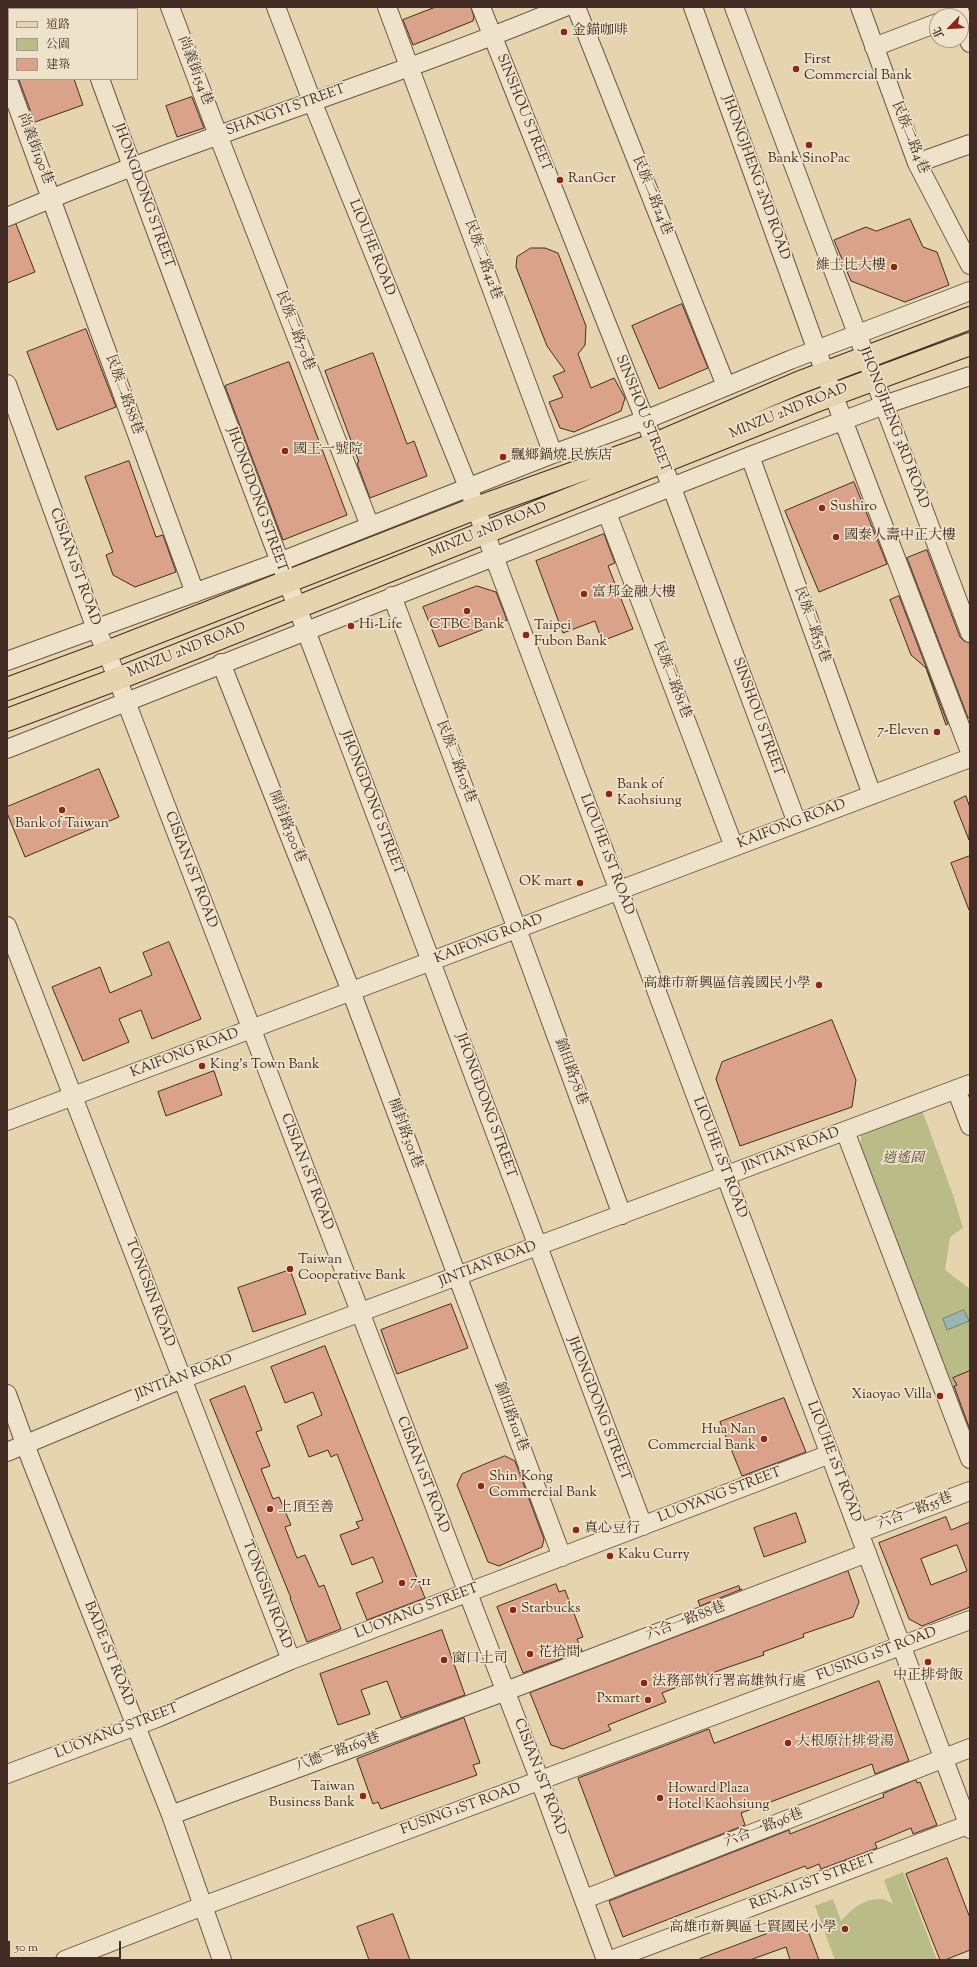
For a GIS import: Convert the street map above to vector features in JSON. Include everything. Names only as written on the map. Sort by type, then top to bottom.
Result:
[{"type":"main road","name":"MINZU 2ND ROAD","points":[[7,720],[117,679],[485,532],[658,453],[826,373],[970,318]]},
{"type":"main road","name":"MINZU 2ND ROAD","points":[[7,688],[107,652],[283,572],[476,508],[658,453],[834,394],[874,378],[970,344]]},
{"type":"street","name":"尚義街154巷","points":[[170,7],[218,135]]},
{"type":"street","name":"LIOUHE ROAD","points":[[276,7],[312,101],[468,487]]},
{"type":"street","name":"民族二路42巷","points":[[387,7],[411,67],[553,454]]},
{"type":"street","name":"SINSHOU STREET","points":[[481,7],[672,488],[797,824]]},
{"type":"street","name":"SHANGYI STREET","points":[[7,217],[132,166],[493,37],[565,7]]},
{"type":"street","name":"民族二路24巷","points":[[576,7],[726,386]]},
{"type":"street","name":"JHONGJHENG 2ND ROAD","points":[[693,7],[817,350]]},
{"type":"street","points":[[734,7],[858,335]]},
{"type":"street","name":"民族二路4巷","points":[[860,7],[917,163],[970,265]]},
{"type":"street","points":[[874,47],[929,26]]},
{"type":"street","name":"尚義街190巷","points":[[7,78],[52,198]]},
{"type":"street","name":"JHONGDONG STREET","points":[[100,80],[283,572],[643,1526]]},
{"type":"street","name":"民族二路70巷","points":[[218,135],[370,526]]},
{"type":"street","points":[[917,163],[970,144]]},
{"type":"street","name":"民族二路88巷","points":[[52,198],[195,593]]},
{"type":"street","name":"MINZU 2ND ROAD","points":[[7,661],[195,593],[283,572],[370,526],[553,454],[645,420],[726,386],[970,291]]},
{"type":"street","name":"JHONGJHENG 3RD ROAD","points":[[858,335],[970,633]]},
{"type":"street","points":[[817,350],[970,752]]},
{"type":"street","name":"MINZU 2ND ROAD","points":[[7,749],[221,663],[672,488],[750,456],[884,405],[970,376]]},
{"type":"street","name":"CISIAN 1ST ROAD","points":[[7,384],[96,629],[107,652],[506,1691],[585,1899],[606,1960]]},
{"type":"street","name":"民族二路55巷","points":[[750,456],[872,795]]},
{"type":"street","name":"LIOUHE 1ST ROAD","points":[[468,487],[969,1826]]},
{"type":"street","name":"民族二路81巷","points":[[607,513],[734,847]]},
{"type":"street","name":"民族二路105巷","points":[[392,596],[517,929]]},
{"type":"street","name":"開封路300巷","points":[[221,663],[351,991]]},
{"type":"street","name":"KAIFONG ROAD","points":[[7,1121],[970,758]]},
{"type":"street","name":"TONGSIN ROAD","points":[[7,926],[291,1660]]},
{"type":"street","name":"錦田路78巷","points":[[517,929],[622,1215]]},
{"type":"street","name":"開封路301巷","points":[[351,991],[458,1276]]},
{"type":"street","points":[[963,1086],[970,1126]]},
{"type":"street","name":"JINTIAN ROAD","points":[[7,1452],[110,1407],[182,1379],[963,1086]]},
{"type":"street","points":[[845,1131],[970,1460]]},
{"type":"street","name":"錦田路101巷","points":[[458,1276],[562,1557]]},
{"type":"street","name":"BADE 1ST ROAD","points":[[7,1394],[25,1445],[171,1815],[222,1960]]},
{"type":"street","name":"LUOYANG STREET","points":[[7,1774],[137,1726],[214,1695],[291,1660],[830,1454]]},
{"type":"street","name":"六合一路55巷","points":[[860,1533],[970,1491]]},
{"type":"street","name":"六合一路88巷","points":[[506,1691],[867,1553]]},
{"type":"street","name":"FUSING 1ST ROAD","points":[[65,1960],[203,1906],[970,1620]]},
{"type":"street","name":"八德一路169巷","points":[[171,1815],[506,1691]]},
{"type":"street","name":"六合一路96巷","points":[[585,1899],[970,1748]]},
{"type":"street","name":"REN-AI 1ST STREET","points":[[611,1960],[969,1826]]},
{"type":"green space","name":"逍遙園","points":[[922,1110],[953,1195],[963,1228],[950,1237],[945,1270],[970,1289],[970,1441],[861,1146],[861,1134]]},
{"type":"green space","points":[[903,1872],[937,1960],[835,1960],[815,1906],[833,1899],[841,1921],[849,1912],[869,1900],[883,1899],[893,1904],[884,1880]]},
{"type":"water","points":[[964,1310],[969,1321],[947,1330],[943,1319]]},
{"type":"building","points":[[436,7],[471,7],[474,17],[473,21],[413,45],[403,20]]},
{"type":"building","points":[[19,80],[74,80],[83,105],[35,122]]},
{"type":"building","points":[[192,97],[204,128],[177,137],[166,106]]},
{"type":"building","name":"維士比大樓","points":[[910,219],[923,247],[937,252],[949,285],[905,302],[851,281],[834,240],[866,227],[876,231]]},
{"type":"building","points":[[16,224],[35,272],[7,283],[7,227]]},
{"type":"building","points":[[531,248],[545,248],[558,253],[586,326],[585,345],[578,354],[591,388],[614,378],[625,398],[621,411],[574,432],[560,428],[549,402],[563,397],[553,376],[565,371],[547,346],[516,267],[517,257]]},
{"type":"building","points":[[682,304],[708,368],[659,389],[632,326]]},
{"type":"building","points":[[86,329],[116,407],[57,430],[27,352]]},
{"type":"building","points":[[373,353],[407,444],[414,441],[427,476],[370,498],[357,463],[359,462],[325,371]]},
{"type":"building","name":"國王一號院","points":[[289,362],[347,515],[283,540],[225,386]]},
{"type":"building","points":[[129,461],[156,537],[163,535],[176,572],[135,587],[113,575],[106,555],[113,552],[85,477]]},
{"type":"building","name":"國泰人壽中正大樓","points":[[854,482],[887,564],[819,592],[785,511]]},
{"type":"building","name":"富邦金融大樓","points":[[604,534],[615,563],[608,566],[633,629],[602,641],[595,621],[563,633],[536,561]]},
{"type":"building","points":[[927,550],[960,637],[964,641],[970,643],[970,717],[968,718],[907,558]]},
{"type":"building","points":[[477,586],[496,592],[507,620],[439,647],[423,607]]},
{"type":"building","points":[[899,596],[948,724],[946,725],[926,668],[911,655],[890,600]]},
{"type":"building","name":"Bank of Taiwan","points":[[99,769],[119,817],[25,857],[7,813],[7,807]]},
{"type":"building","points":[[966,796],[970,808],[969,840],[954,802]]},
{"type":"building","points":[[970,856],[970,910],[969,910],[951,863]]},
{"type":"building","points":[[169,942],[201,1019],[152,1039],[141,1010],[119,1019],[129,1042],[83,1061],[52,987],[100,967],[110,993],[152,975],[143,953]]},
{"type":"building","points":[[832,1020],[856,1080],[852,1107],[740,1146],[716,1079],[722,1062]]},
{"type":"building","points":[[214,1071],[222,1095],[166,1116],[158,1092]]},
{"type":"building","points":[[290,1270],[306,1314],[253,1332],[238,1288]]},
{"type":"building","points":[[451,1304],[468,1348],[397,1374],[381,1330]]},
{"type":"building","points":[[325,1346],[425,1598],[367,1620],[356,1593],[383,1582],[373,1557],[352,1565],[340,1535],[359,1528],[356,1522],[363,1520],[337,1454],[331,1457],[328,1450],[309,1457],[297,1426],[322,1415],[313,1392],[285,1403],[271,1367]]},
{"type":"building","points":[[970,1371],[970,1430],[954,1386],[957,1385],[953,1378]]},
{"type":"building","points":[[245,1386],[262,1430],[256,1432],[270,1466],[261,1469],[273,1499],[279,1497],[291,1525],[285,1527],[297,1558],[305,1555],[319,1587],[324,1585],[341,1629],[307,1642],[291,1598],[210,1400]]},
{"type":"building","name":"Hua Nan Commercial Bank","points":[[784,1398],[806,1452],[742,1476],[720,1422]]},
{"type":"building","points":[[505,1456],[515,1461],[544,1539],[542,1547],[499,1566],[488,1562],[457,1485],[462,1474]]},
{"type":"building","points":[[796,1513],[806,1542],[764,1557],[754,1528]]},
{"type":"building","points":[[946,1517],[951,1530],[970,1522],[970,1607],[922,1626],[909,1619],[879,1543]],"holes":[[[957,1545],[967,1571],[931,1585],[921,1559]]]},
{"type":"building","points":[[848,1571],[859,1602],[853,1617],[803,1634],[804,1637],[763,1652],[764,1655],[662,1693],[666,1702],[608,1725],[611,1730],[563,1749],[551,1745],[530,1693]]},
{"type":"building","points":[[556,1584],[559,1592],[565,1590],[583,1637],[577,1639],[582,1651],[523,1673],[497,1607]]},
{"type":"building","points":[[739,1586],[740,1590],[700,1606],[698,1601]]},
{"type":"building","points":[[442,1630],[465,1695],[401,1718],[387,1681],[361,1690],[370,1714],[338,1725],[320,1674]]},
{"type":"building","points":[[879,1681],[909,1761],[875,1774],[872,1764],[741,1813],[745,1825],[615,1876],[578,1778],[709,1729],[714,1743]]},
{"type":"building","points":[[464,1718],[480,1763],[473,1765],[477,1775],[381,1809],[378,1802],[373,1804],[357,1759]]},
{"type":"building","points":[[916,1780],[917,1783],[920,1782],[937,1825],[913,1834],[911,1828],[875,1843],[877,1848],[821,1869],[819,1864],[807,1869],[805,1866],[623,1937],[609,1901],[789,1830],[790,1834],[884,1797],[883,1794]]},
{"type":"building","points":[[947,1858],[970,1918],[970,1950],[945,1960],[940,1960],[906,1874]]},
{"type":"building","points":[[393,1914],[410,1960],[369,1960],[357,1927]]},
{"type":"building","points":[[804,1920],[819,1960],[790,1960],[786,1947],[750,1960],[700,1960],[700,1959]]},
{"type":"place","name":"金錨咖啡","points":[[564,32]]},
{"type":"place","name":"First Commercial Bank","points":[[796,69]]},
{"type":"place","name":"Bank SinoPac","points":[[809,145]]},
{"type":"place","name":"RanGer","points":[[560,180]]},
{"type":"place","name":"維士比大樓","points":[[894,267]]},
{"type":"place","name":"國王一號院","points":[[285,451]]},
{"type":"place","name":"飄鄉鍋燒 民族店","points":[[503,457]]},
{"type":"place","name":"Sushiro","points":[[822,508]]},
{"type":"place","name":"國泰人壽中正大樓","points":[[836,537]]},
{"type":"place","name":"富邦金融大樓","points":[[584,594]]},
{"type":"place","name":"CTBC Bank","points":[[467,611]]},
{"type":"place","name":"Hi-Life","points":[[351,626]]},
{"type":"place","name":"Taipei Fubon Bank","points":[[526,635]]},
{"type":"place","name":"7-Eleven","points":[[937,732]]},
{"type":"place","name":"Bank of Kaohsiung","points":[[609,794]]},
{"type":"place","name":"Bank of Taiwan","points":[[62,810]]},
{"type":"place","name":"OK mart","points":[[580,883]]},
{"type":"place","name":"高雄市新興區信義國民小學","points":[[819,985]]},
{"type":"place","name":"King's Town Bank","points":[[202,1066]]},
{"type":"place","name":"Taiwan Cooperative Bank","points":[[290,1269]]},
{"type":"place","name":"Xiaoyao Villa","points":[[940,1396]]},
{"type":"place","name":"Hua Nan Commercial Bank","points":[[764,1439]]},
{"type":"place","name":"Shin Kong Commercial Bank","points":[[481,1486]]},
{"type":"place","name":"上頂至善","points":[[270,1509]]},
{"type":"place","name":"真心豆行","points":[[576,1530]]},
{"type":"place","name":"Kaku Curry","points":[[610,1556]]},
{"type":"place","name":"7-11","points":[[402,1583]]},
{"type":"place","name":"Starbucks","points":[[513,1610]]},
{"type":"place","name":"花拾間","points":[[530,1654]]},
{"type":"place","name":"窗口土司","points":[[444,1660]]},
{"type":"place","name":"中正排骨飯","points":[[928,1662]]},
{"type":"place","name":"法務部執行署高雄執行處","points":[[644,1683]]},
{"type":"place","name":"Pxmart","points":[[648,1700]]},
{"type":"place","name":"大根原汁排骨湯","points":[[788,1743]]},
{"type":"place","name":"Taiwan Business Bank","points":[[363,1796]]},
{"type":"place","name":"Howard Plaza Hotel Kaohsiung","points":[[660,1798]]},
{"type":"place","name":"高雄市新興區七賢國民小學","points":[[845,1929]]}]
